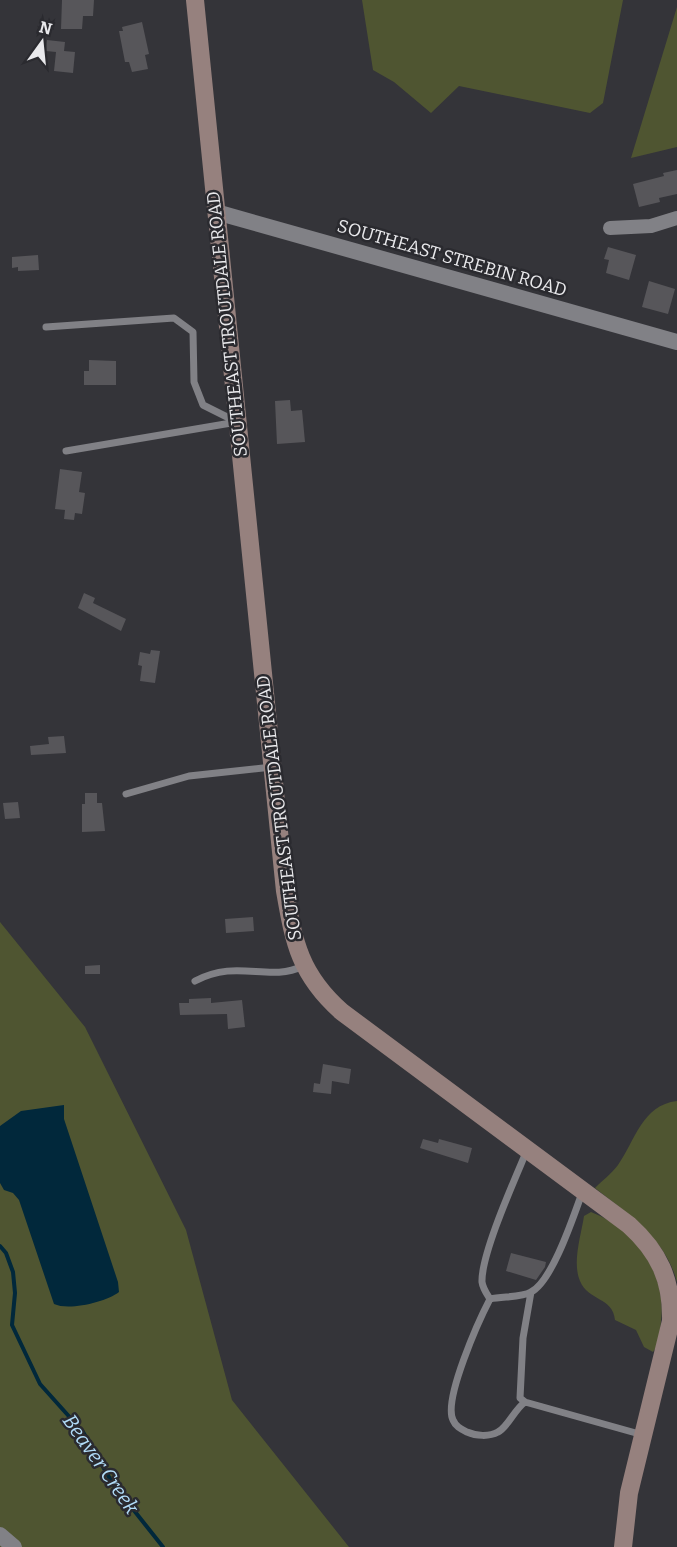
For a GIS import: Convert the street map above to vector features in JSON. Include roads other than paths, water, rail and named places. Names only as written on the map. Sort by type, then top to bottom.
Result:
[{"type":"main road","name":"SOUTHEAST TROUTDALE ROAD","points":[[195,0],[272,767],[285,891],[292,934],[303,966],[318,989],[342,1012],[646,1241],[665,1274],[670,1294],[669,1333],[626,1511],[623,1547]]},
{"type":"street","name":"SOUTHEAST STREBIN ROAD","points":[[216,212],[677,342]]},
{"type":"street","points":[[610,228],[651,226],[677,218]]},
{"type":"street","points":[[0,1535],[14,1547]]},
{"type":"lane","points":[[46,327],[174,318],[193,332],[194,382],[203,405],[237,422]]},
{"type":"lane","points":[[66,452],[237,422]]},
{"type":"lane","points":[[126,794],[189,776],[272,767]]},
{"type":"lane","points":[[195,981],[211,972],[229,969],[285,972],[303,966]]},
{"type":"lane","points":[[490,1299],[483,1287],[484,1270],[495,1233],[527,1150]]},
{"type":"lane","points":[[583,1192],[561,1248],[546,1276],[531,1292],[522,1338],[520,1398],[525,1402],[643,1435]]},
{"type":"lane","points":[[490,1299],[531,1292]]},
{"type":"lane","points":[[490,1299],[456,1380],[451,1407],[452,1419],[458,1427],[481,1436],[498,1432],[508,1422],[513,1411],[525,1402]]},
{"type":"water","points":[[64,1105],[64,1119],[118,1282],[119,1292],[97,1302],[78,1306],[54,1304],[19,1200],[13,1193],[4,1190],[0,1183],[0,1126],[21,1111]]},
{"type":"waterway","name":"Beaver Creek","points":[[0,1246],[6,1253],[13,1272],[15,1293],[12,1325],[40,1384],[83,1432],[113,1484],[163,1547]]}]
